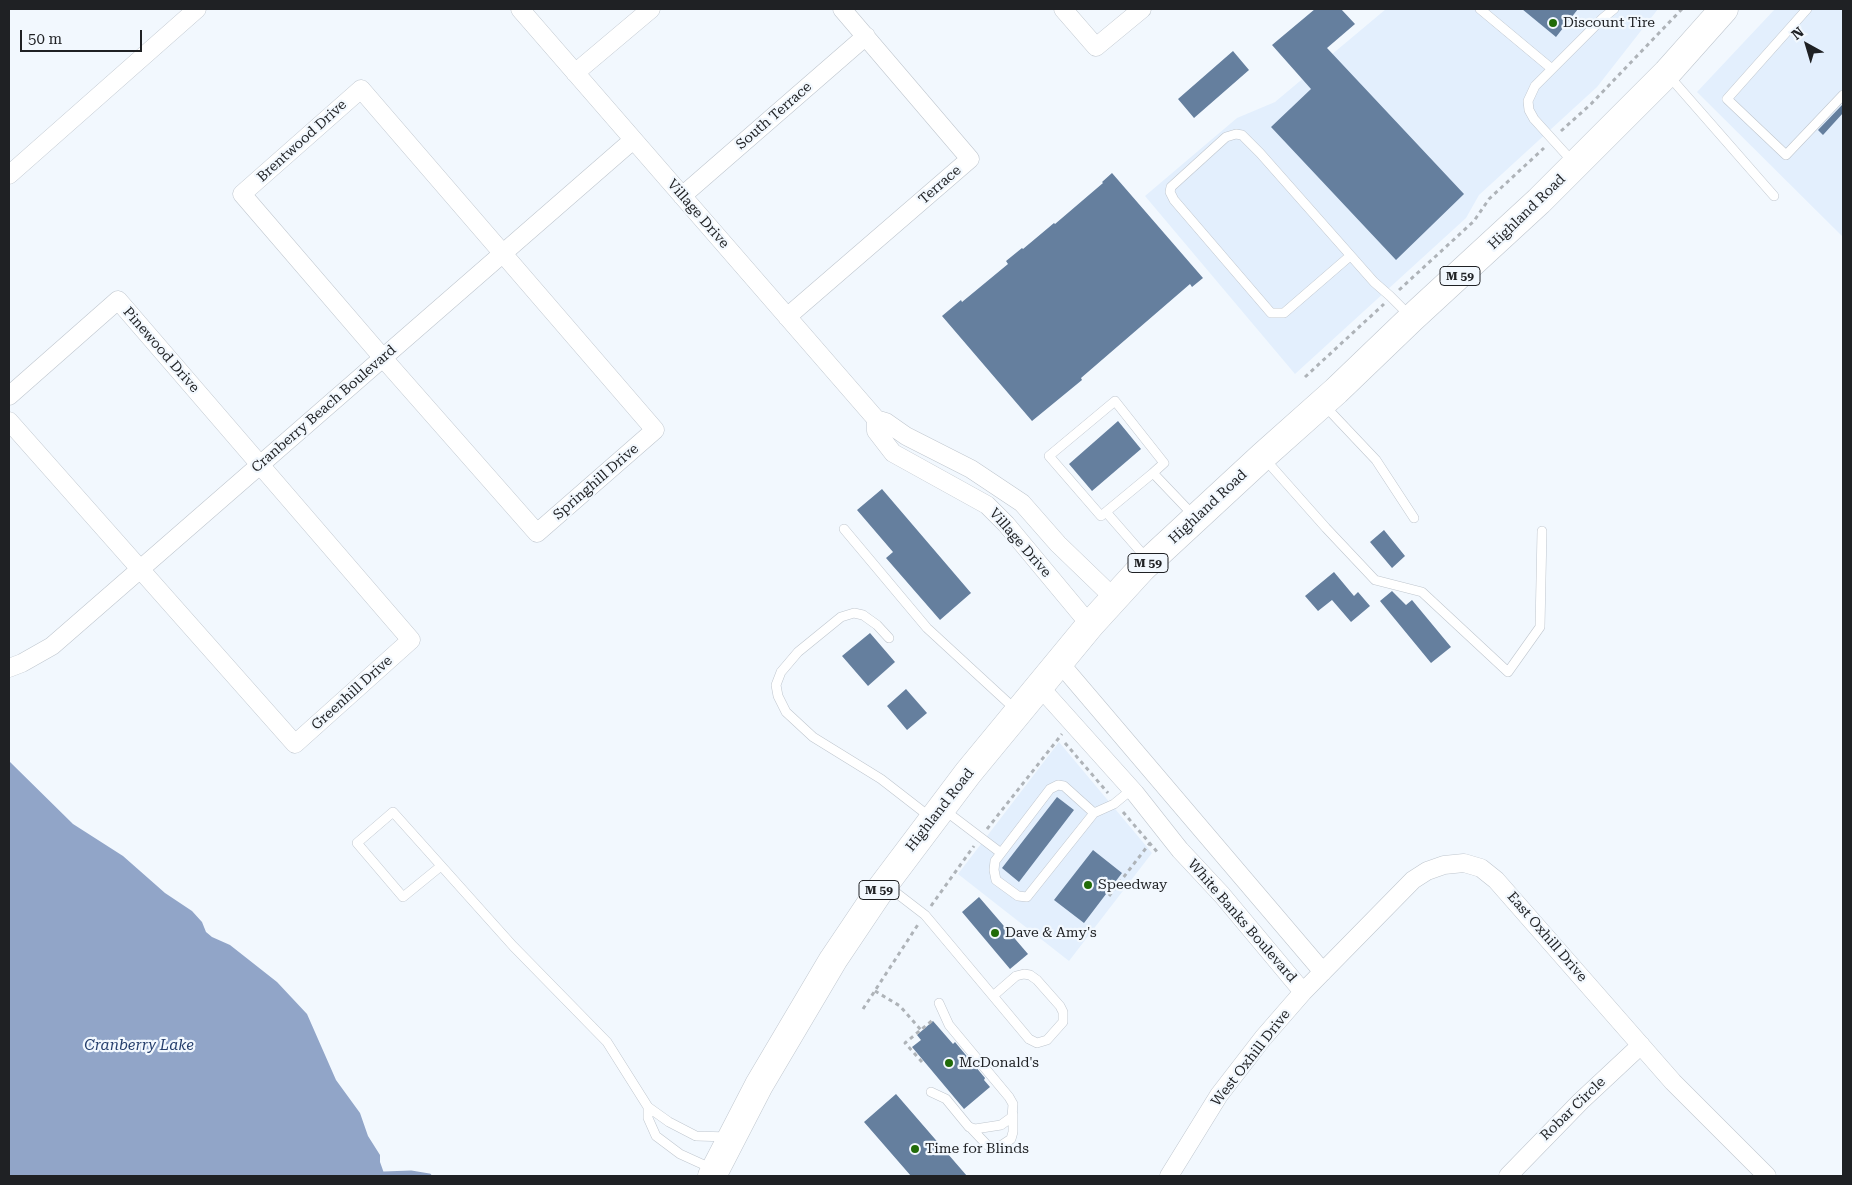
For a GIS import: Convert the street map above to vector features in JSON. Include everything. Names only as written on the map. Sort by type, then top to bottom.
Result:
[{"type":"highway","name":"Highland Road","points":[[713,1173],[759,1085],[833,960],[884,884],[937,813],[1090,625],[1149,562],[1322,404],[1576,165],[1667,73],[1724,9]]},
{"type":"street","points":[[9,175],[196,9]]},
{"type":"street","name":"Village Drive","points":[[520,9],[876,419],[886,422],[906,436],[971,469],[1022,503],[1058,544],[1114,598]]},
{"type":"street","points":[[576,73],[650,9]]},
{"type":"street","points":[[842,9],[866,36]]},
{"type":"street","points":[[1063,9],[1096,47],[1142,9]]},
{"type":"street","name":"South Terrace","points":[[682,196],[866,36]]},
{"type":"street","name":"Terrace","points":[[787,317],[970,158],[866,36]]},
{"type":"street","name":"Brentwood Drive","points":[[383,358],[242,194],[361,89],[504,253]]},
{"type":"street","name":"Cranberry Beach Boulevard","points":[[9,668],[52,646],[633,140]]},
{"type":"street","name":"Springhill Drive","points":[[383,358],[537,533],[655,430],[504,253]]},
{"type":"street","name":"Pinewood Drive","points":[[9,396],[118,300],[260,465]]},
{"type":"street","name":"Village Drive","points":[[876,419],[876,431],[893,453],[987,505],[1006,524],[1090,625]]},
{"type":"street","points":[[9,421],[140,570]]},
{"type":"street","name":"Greenhill Drive","points":[[140,570],[295,744],[411,640],[260,465]]},
{"type":"street","name":"White Banks Boulevard","points":[[1058,662],[1323,972]]},
{"type":"street","name":"White Banks Boulevard","points":[[1039,686],[1133,792],[1180,850],[1222,895],[1303,992]]},
{"type":"street","points":[[1133,792],[1155,775]]},
{"type":"street","name":"White Banks Boulevard","points":[[1180,850],[1202,830]]},
{"type":"street","name":"East Oxhill Drive","points":[[1303,992],[1413,880],[1427,871],[1444,865],[1464,863],[1481,868],[1496,880],[1673,1082],[1767,1176]]},
{"type":"street","name":"West Oxhill Drive","points":[[1169,1176],[1219,1095],[1262,1038],[1303,992]]},
{"type":"street","name":"Robar Circle","points":[[1508,1176],[1581,1100],[1641,1045]]},
{"type":"lane","points":[[1480,9],[1552,69]]},
{"type":"lane","points":[[1576,165],[1534,119],[1529,110],[1528,101],[1535,86],[1602,18],[1614,9]]},
{"type":"lane","points":[[1807,9],[1727,99],[1786,155],[1843,95]]},
{"type":"lane","points":[[1667,73],[1684,90],[1774,196]]},
{"type":"lane","points":[[1350,256],[1284,313],[1271,313],[1174,200],[1170,192],[1171,186],[1226,138],[1236,134],[1242,135],[1374,282],[1412,318]]},
{"type":"lane","points":[[1115,401],[1164,463],[1153,473],[1101,516],[1049,456],[1115,401]]},
{"type":"lane","points":[[1322,404],[1376,460],[1414,518]]},
{"type":"lane","points":[[1263,456],[1326,528],[1375,580],[1422,592],[1508,672],[1540,627],[1542,531]]},
{"type":"lane","points":[[1153,473],[1196,518]]},
{"type":"lane","points":[[1106,512],[1149,562]]},
{"type":"lane","points":[[844,529],[927,628],[1018,712]]},
{"type":"lane","points":[[889,638],[877,625],[863,615],[854,613],[841,617],[798,652],[781,672],[776,685],[778,696],[786,712],[813,737],[937,813],[981,837],[1001,852]]},
{"type":"lane","points":[[1094,813],[1064,786],[1058,785],[1050,789],[995,861],[996,880],[1018,896],[1027,897],[1094,813],[1114,804],[1133,792]]},
{"type":"lane","points":[[441,866],[404,897],[357,843],[393,812],[513,946],[607,1042],[648,1107],[669,1122],[696,1136],[731,1137]]},
{"type":"lane","points":[[884,884],[925,915],[1029,1039],[1037,1043],[1047,1040],[1063,1022],[1063,1012],[1060,1006],[1037,980],[1030,975],[1016,976],[993,996]]},
{"type":"lane","points":[[931,1092],[946,1100],[987,1145],[993,1148],[999,1147],[1011,1138],[1014,1111],[1009,1097],[950,1025],[939,1003]]},
{"type":"lane","points":[[648,1107],[648,1118],[656,1136],[680,1154],[713,1173]]},
{"type":"lane","points":[[969,1127],[982,1129],[1002,1125],[1012,1118],[1014,1111]]},
{"type":"path","points":[[1305,377],[1474,221],[1489,199],[1591,104],[1682,9]]},
{"type":"path","points":[[862,1009],[925,915],[981,837],[1071,721]]},
{"type":"path","points":[[1109,896],[1150,843]]},
{"type":"path","points":[[875,991],[900,1006],[920,1030]]},
{"type":"path","points":[[922,1062],[905,1043],[934,1018],[939,1024]]},
{"type":"shaded area","points":[[1386,9],[1658,9],[1597,87],[1479,195],[1466,218],[1295,374],[1145,196],[1237,118],[1275,102]]},
{"type":"shaded area","points":[[1775,9],[1843,9],[1843,237],[1697,92]]},
{"type":"shaded area","points":[[1059,742],[1152,853],[1069,961],[958,874]]},
{"type":"water","name":"Cranberry Lake","points":[[9,761],[73,824],[123,856],[165,893],[192,911],[202,922],[206,932],[212,937],[230,945],[277,982],[307,1014],[336,1080],[360,1113],[368,1136],[380,1155],[380,1162],[385,1176],[9,1176]]},
{"type":"building","points":[[1315,9],[1341,9],[1355,24],[1327,48],[1464,194],[1396,260],[1271,127],[1311,89],[1272,45]]},
{"type":"building","name":"Discount Tire","points":[[1522,9],[1578,9],[1556,37]]},
{"type":"building","points":[[1233,51],[1249,70],[1194,118],[1178,99]]},
{"type":"building","points":[[1843,104],[1843,113],[1823,135],[1818,130]]},
{"type":"building","points":[[1112,173],[1203,278],[1192,287],[1190,284],[1081,378],[1082,380],[1032,421],[942,316],[1008,264],[1006,261],[1055,224]]},
{"type":"building","points":[[1118,421],[1141,449],[1092,491],[1069,464]]},
{"type":"building","points":[[882,489],[971,593],[940,620],[886,558],[893,552],[857,510]]},
{"type":"building","points":[[1384,530],[1405,556],[1392,568],[1370,542]]},
{"type":"building","points":[[1334,572],[1354,596],[1358,592],[1370,606],[1351,622],[1332,600],[1318,611],[1305,596]]},
{"type":"building","points":[[1392,591],[1406,605],[1412,600],[1451,647],[1431,663],[1380,601]]},
{"type":"building","points":[[870,633],[895,662],[868,686],[842,656]]},
{"type":"building","points":[[906,689],[927,713],[907,730],[887,706]]},
{"type":"building","points":[[1057,797],[1074,810],[1019,882],[1002,868]]},
{"type":"building","points":[[1093,850],[1122,873],[1084,923],[1054,900]]},
{"type":"building","name":"Dave & Amy's","points":[[979,897],[1028,954],[1010,969],[962,912]]},
{"type":"building","name":"McDonald's","points":[[933,1021],[953,1044],[955,1042],[985,1078],[984,1080],[990,1087],[964,1109],[912,1047],[921,1040],[917,1035]]},
{"type":"building","name":"Time for Blinds","points":[[896,1094],[967,1176],[911,1176],[864,1122]]},
{"type":"waterway","points":[[384,1174],[411,1173],[429,1176]]},
{"type":"place","name":"Discount Tire","points":[[1553,23]]},
{"type":"place","name":"Speedway","points":[[1088,885]]},
{"type":"place","name":"Dave & Amy's","points":[[995,933]]},
{"type":"place","name":"McDonald's","points":[[949,1063]]},
{"type":"place","name":"Time for Blinds","points":[[915,1149]]}]
